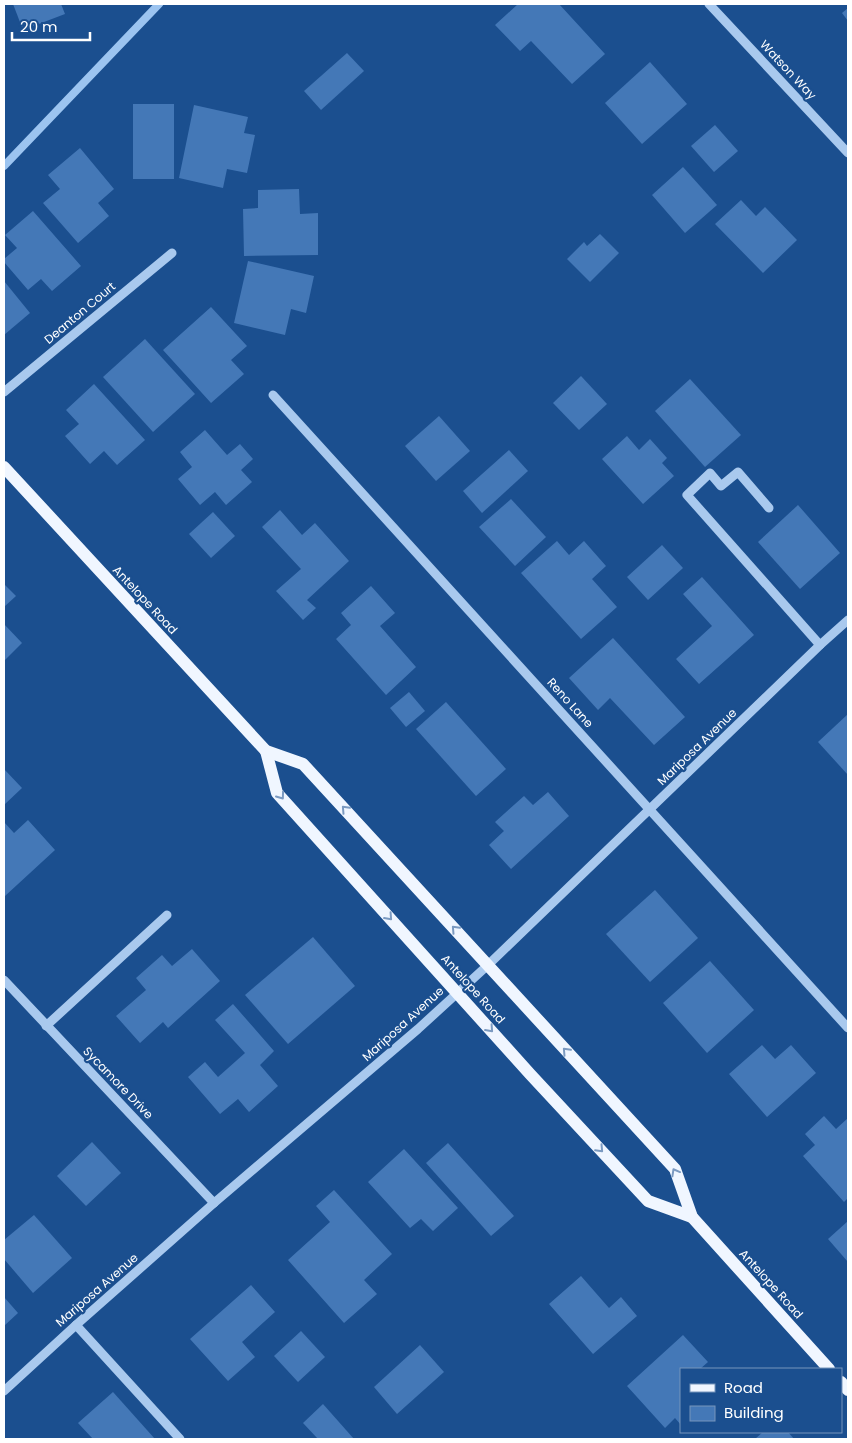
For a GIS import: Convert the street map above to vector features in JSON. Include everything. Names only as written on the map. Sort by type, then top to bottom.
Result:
[{"type":"main road","name":"Antelope Road","points":[[4,467],[266,751],[303,764],[488,965],[675,1170],[692,1217],[829,1368]]},
{"type":"main road","name":"Antelope Road","points":[[266,751],[277,793],[530,1074],[648,1201],[692,1217]]},
{"type":"street","name":"Watson Way","points":[[709,4],[848,153]]},
{"type":"street","name":"Deanton Court","points":[[4,392],[172,253]]},
{"type":"street","name":"Reno Lane","points":[[273,394],[848,1028]]},
{"type":"street","points":[[769,508],[738,472],[721,486],[710,473],[687,495],[820,645]]},
{"type":"street","name":"Mariposa Avenue","points":[[4,1391],[214,1204],[418,1029],[488,965],[848,620]]},
{"type":"street","points":[[46,1026],[167,915]]},
{"type":"street","name":"Sycamore Drive","points":[[4,980],[214,1204]]},
{"type":"street","points":[[76,1325],[180,1439]]},
{"type":"building","points":[[13,4],[61,4],[65,14],[23,30]]},
{"type":"building","points":[[518,4],[559,4],[605,54],[572,84],[531,41],[520,51],[495,25]]},
{"type":"building","points":[[848,8],[848,21],[842,13]]},
{"type":"building","points":[[347,53],[364,71],[321,110],[304,91]]},
{"type":"building","points":[[650,62],[687,104],[642,144],[605,103]]},
{"type":"building","points":[[133,104],[174,104],[174,179],[133,179]]},
{"type":"building","points":[[194,105],[248,117],[244,133],[255,135],[247,173],[227,169],[223,188],[179,178]]},
{"type":"building","points":[[715,125],[738,151],[714,172],[691,146]]},
{"type":"building","points":[[80,148],[114,189],[98,203],[109,216],[78,243],[43,203],[60,189],[48,175]]},
{"type":"building","points":[[683,167],[717,205],[685,233],[652,195]]},
{"type":"building","points":[[299,189],[300,214],[318,213],[318,255],[244,256],[243,209],[258,208],[258,190]]},
{"type":"building","points":[[741,200],[756,216],[765,207],[797,240],[763,273],[715,224]]},
{"type":"building","points":[[33,211],[81,266],[52,291],[41,279],[28,290],[4,262],[4,259],[17,248],[5,235]]},
{"type":"building","points":[[600,234],[619,253],[590,282],[567,259],[584,242],[587,246]]},
{"type":"building","points":[[248,261],[314,276],[306,313],[291,309],[285,335],[234,323]]},
{"type":"building","points":[[4,281],[30,313],[4,335]]},
{"type":"building","points":[[211,307],[247,346],[231,360],[244,374],[211,403],[163,350]]},
{"type":"building","points":[[145,339],[195,394],[153,432],[103,377]]},
{"type":"building","points":[[581,376],[607,404],[579,430],[553,403]]},
{"type":"building","points":[[690,379],[741,435],[705,467],[655,411]]},
{"type":"building","points":[[94,384],[145,440],[117,465],[104,451],[90,464],[65,436],[79,424],[66,410]]},
{"type":"building","points":[[439,416],[470,451],[436,481],[405,446]]},
{"type":"building","points":[[205,430],[227,455],[240,444],[253,459],[241,470],[252,482],[226,505],[215,492],[200,505],[178,479],[192,467],[180,452]]},
{"type":"building","points":[[627,436],[639,450],[650,439],[667,458],[662,463],[674,476],[643,504],[602,459]]},
{"type":"building","points":[[509,450],[528,471],[482,513],[463,491]]},
{"type":"building","points":[[511,499],[546,537],[515,566],[479,527]]},
{"type":"building","points":[[798,505],[840,553],[800,589],[758,542]]},
{"type":"building","points":[[280,510],[302,535],[315,523],[349,561],[307,600],[316,608],[303,620],[276,591],[301,569],[262,527]]},
{"type":"building","points":[[213,512],[235,536],[211,558],[189,534]]},
{"type":"building","points":[[557,541],[569,555],[584,541],[606,566],[592,579],[617,607],[581,639],[521,573]]},
{"type":"building","points":[[662,545],[683,568],[648,600],[627,577]]},
{"type":"building","points":[[702,577],[754,635],[699,684],[676,659],[712,626],[683,594]]},
{"type":"building","points":[[4,584],[16,596],[4,607]]},
{"type":"building","points":[[371,586],[395,613],[380,626],[416,667],[386,695],[336,639],[351,625],[341,613]]},
{"type":"building","points":[[4,624],[22,643],[4,661]]},
{"type":"building","points":[[613,638],[685,717],[654,745],[610,698],[598,710],[569,678]]},
{"type":"building","points":[[409,692],[425,711],[406,727],[390,708]]},
{"type":"building","points":[[446,702],[506,769],[476,796],[416,729]]},
{"type":"building","points":[[848,714],[848,775],[818,742]]},
{"type":"building","points":[[4,769],[22,788],[4,805]]},
{"type":"building","points":[[548,792],[569,816],[511,869],[489,845],[504,831],[495,822],[524,796],[533,805]]},
{"type":"building","points":[[28,820],[55,850],[5,896],[4,822],[14,833]]},
{"type":"building","points":[[655,890],[698,938],[650,982],[606,934]]},
{"type":"building","points":[[313,937],[355,986],[288,1044],[245,995]]},
{"type":"building","points":[[192,949],[220,981],[168,1028],[163,1022],[140,1043],[116,1016],[146,990],[136,978],[162,955],[172,966]]},
{"type":"building","points":[[710,961],[754,1010],[707,1053],[663,1003]]},
{"type":"building","points":[[233,1004],[274,1051],[260,1065],[278,1086],[249,1112],[238,1099],[220,1114],[188,1077],[205,1062],[218,1077],[245,1053],[215,1020]]},
{"type":"building","points":[[762,1045],[775,1059],[791,1045],[816,1073],[767,1117],[729,1074]]},
{"type":"building","points":[[824,1116],[836,1129],[848,1118],[848,1198],[844,1202],[803,1156],[815,1145],[805,1134]]},
{"type":"building","points":[[92,1142],[121,1173],[86,1206],[57,1176]]},
{"type":"building","points":[[448,1143],[514,1216],[491,1236],[426,1163]]},
{"type":"building","points":[[404,1149],[458,1208],[433,1231],[421,1219],[410,1228],[368,1182]]},
{"type":"building","points":[[334,1190],[392,1254],[364,1280],[377,1294],[344,1323],[288,1260],[330,1222],[316,1206]]},
{"type":"building","points":[[34,1215],[72,1258],[33,1293],[4,1259],[4,1240]]},
{"type":"building","points":[[848,1221],[848,1262],[828,1239]]},
{"type":"building","points":[[581,1276],[609,1308],[621,1297],[637,1316],[593,1354],[549,1304]]},
{"type":"building","points":[[251,1285],[275,1312],[242,1342],[255,1357],[228,1381],[190,1339]]},
{"type":"building","points":[[4,1297],[18,1313],[4,1326]]},
{"type":"building","points":[[301,1331],[325,1357],[298,1382],[274,1356]]},
{"type":"building","points":[[683,1335],[708,1362],[701,1368],[680,1368],[680,1424],[675,1418],[665,1428],[627,1386]]},
{"type":"building","points":[[420,1345],[444,1372],[397,1414],[374,1387]]},
{"type":"building","points":[[113,1392],[155,1439],[93,1439],[78,1423]]},
{"type":"building","points":[[323,1404],[354,1439],[318,1439],[303,1423]]},
{"type":"building","points":[[762,1433],[789,1433],[794,1439],[755,1439]]},
{"type":"waterway","points":[[4,166],[159,4]]}]
